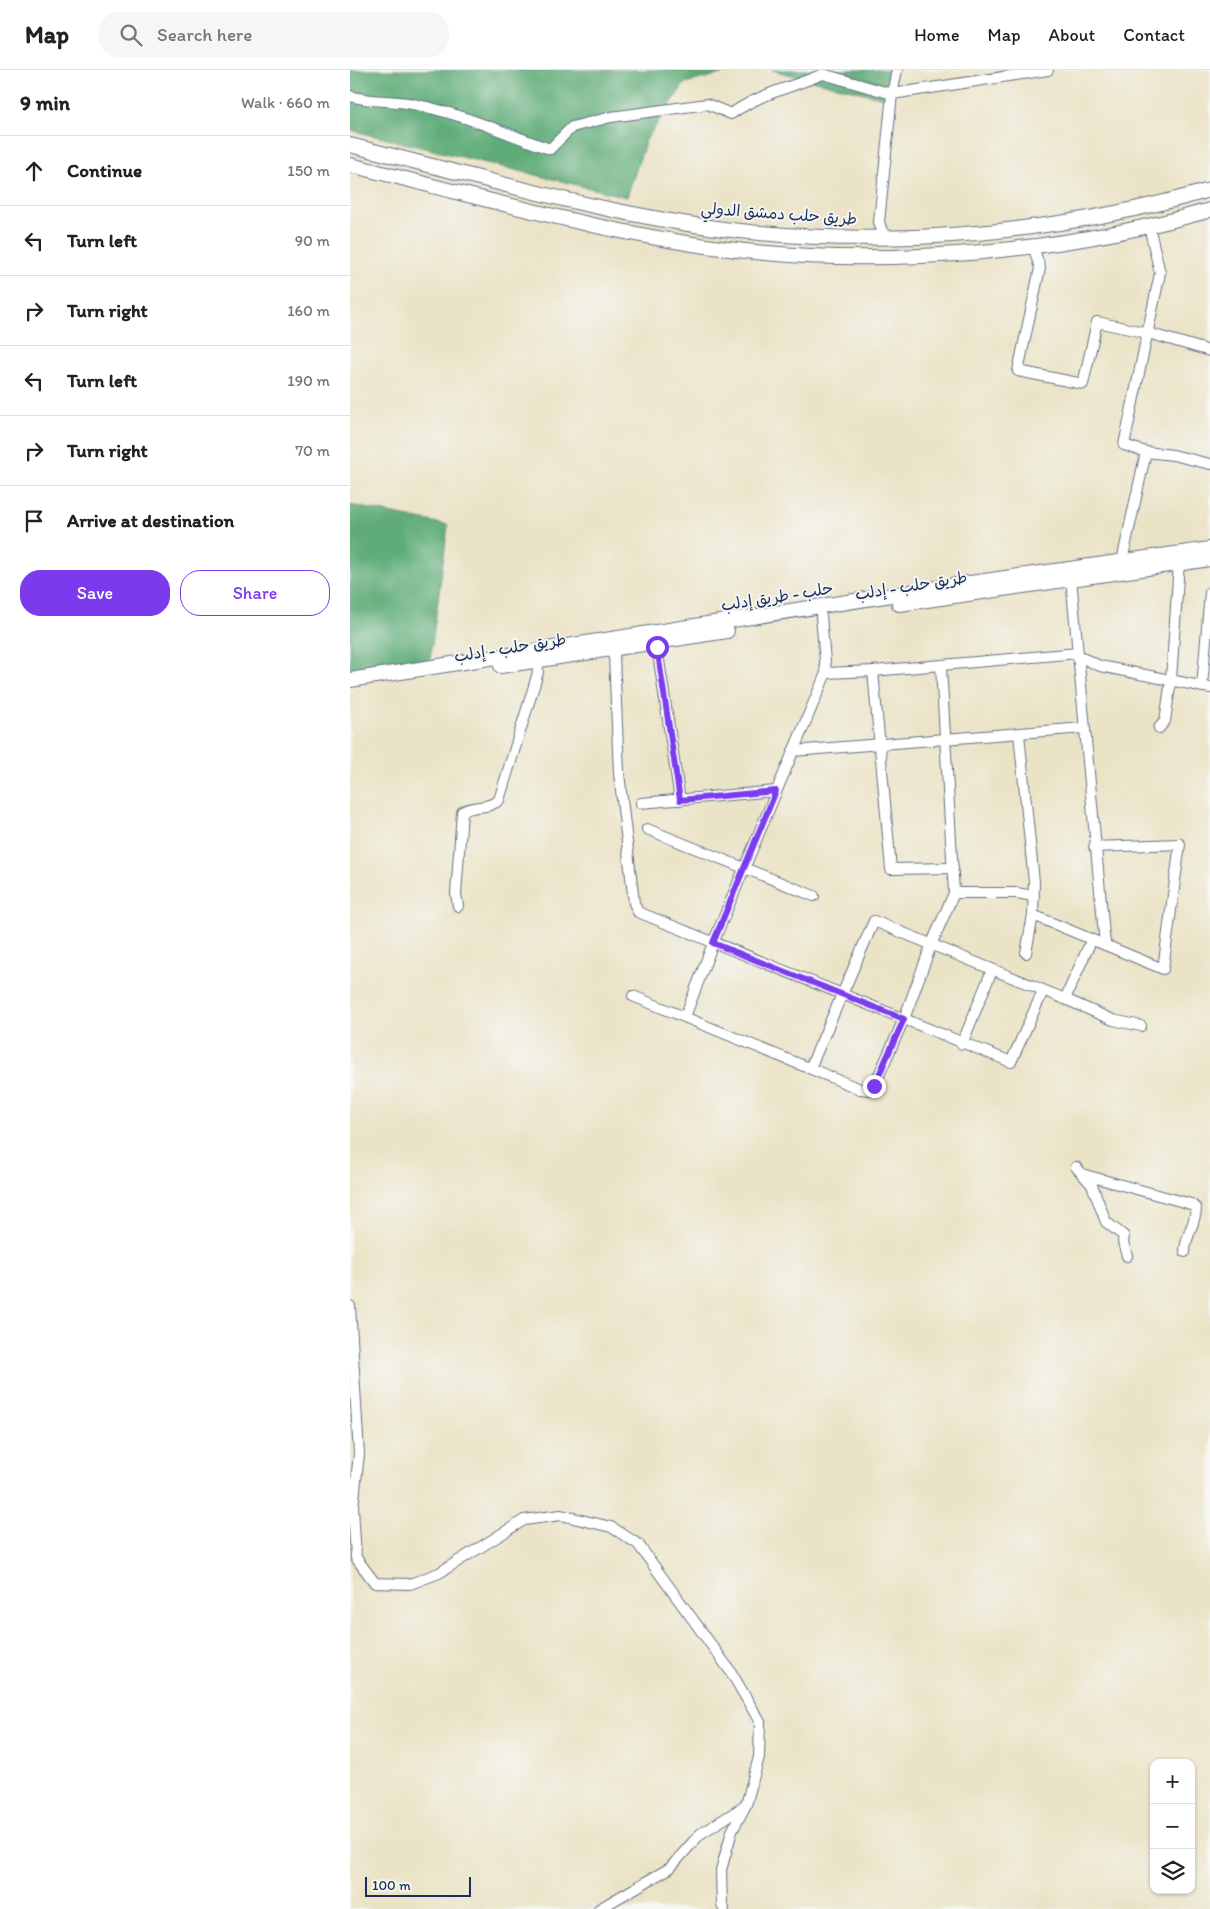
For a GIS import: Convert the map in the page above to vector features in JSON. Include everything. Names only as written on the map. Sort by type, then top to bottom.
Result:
[{"type":"highway","name":"طريق حلب دمشق الدولي","points":[[350,145],[578,202],[674,221],[741,231],[884,237],[1018,229],[1095,217],[1174,200],[1210,190]]},
{"type":"highway","points":[[350,165],[574,221],[744,250],[875,257],[944,254],[1033,246],[1149,226],[1210,210]]},
{"type":"highway","name":"حلب - طريق إدلب","points":[[820,612],[1122,561],[1210,549]]},
{"type":"highway","name":"طريق حلب - إدلب","points":[[350,689],[537,655],[820,612],[1210,559]]},
{"type":"highway","points":[[350,680],[537,655]]},
{"type":"street","points":[[884,237],[879,222],[892,94],[897,70]]},
{"type":"street","points":[[350,96],[363,100],[407,103],[466,120],[550,150],[572,127],[610,117],[707,104],[731,114],[766,93],[800,84],[823,74],[892,94],[1048,70]]},
{"type":"street","points":[[1149,226],[1160,274],[1124,445],[1146,452],[1174,455],[1210,464]]},
{"type":"street","points":[[1033,246],[1040,268],[1018,371],[1083,384],[1097,322],[1148,333],[1210,351]]},
{"type":"street","points":[[1122,561],[1146,452]]},
{"type":"street","points":[[1159,728],[1165,722],[1171,680],[1179,563]]},
{"type":"street","points":[[1071,578],[1094,847],[1105,945]]},
{"type":"street","points":[[826,673],[941,666],[1078,654],[1100,666],[1206,688],[1210,592]]},
{"type":"street","points":[[685,1017],[713,943],[826,673],[820,612]]},
{"type":"street","points":[[657,647],[680,800]]},
{"type":"street","points":[[458,906],[456,894],[462,812],[467,808],[493,805],[499,800],[534,686],[537,655]]},
{"type":"street","points":[[614,655],[619,773],[634,903],[638,912],[646,917],[1011,1062],[1043,991]]},
{"type":"street","points":[[633,996],[860,1089],[869,1090],[874,1086],[904,1019],[932,943],[954,894],[941,666]]},
{"type":"street","points":[[873,671],[891,869],[954,868]]},
{"type":"street","points":[[793,751],[1084,728]]},
{"type":"street","points":[[1018,734],[1034,896],[1033,915],[1026,953]]},
{"type":"street","points":[[641,803],[776,791]]},
{"type":"street","points":[[647,829],[814,896]]},
{"type":"street","points":[[1033,915],[1091,941],[1162,969],[1180,844],[1094,847]]},
{"type":"street","points":[[954,894],[1016,893],[1034,896]]},
{"type":"street","points":[[810,1068],[874,921],[932,943],[1113,1020],[1141,1026]]},
{"type":"street","points":[[1065,999],[1091,941]]},
{"type":"street","points":[[962,1044],[992,970]]},
{"type":"street","points":[[1076,1167],[1092,1185],[1106,1222],[1124,1236],[1123,1242],[1127,1256]]},
{"type":"street","points":[[1085,1175],[1191,1204],[1196,1208],[1196,1214],[1185,1242],[1185,1252]]},
{"type":"street","points":[[350,1306],[359,1454],[352,1533],[356,1558],[375,1583],[410,1584],[439,1574],[524,1520],[561,1515],[611,1527],[638,1544],[731,1672],[760,1722],[759,1757],[746,1805],[732,1831],[721,1870],[722,1905],[724,1909]]},
{"type":"street","points":[[598,1909],[670,1868],[700,1834],[746,1805]]},
{"type":"green space","points":[[350,70],[737,70],[685,83],[646,140],[627,197],[350,130]]},
{"type":"green space","points":[[772,70],[894,70],[888,99]]},
{"type":"green space","points":[[350,505],[448,525],[430,660],[350,672]]},
{"type":"route","points":[[657,647],[680,800],[776,791],[713,943],[904,1019],[874,1086]]}]
